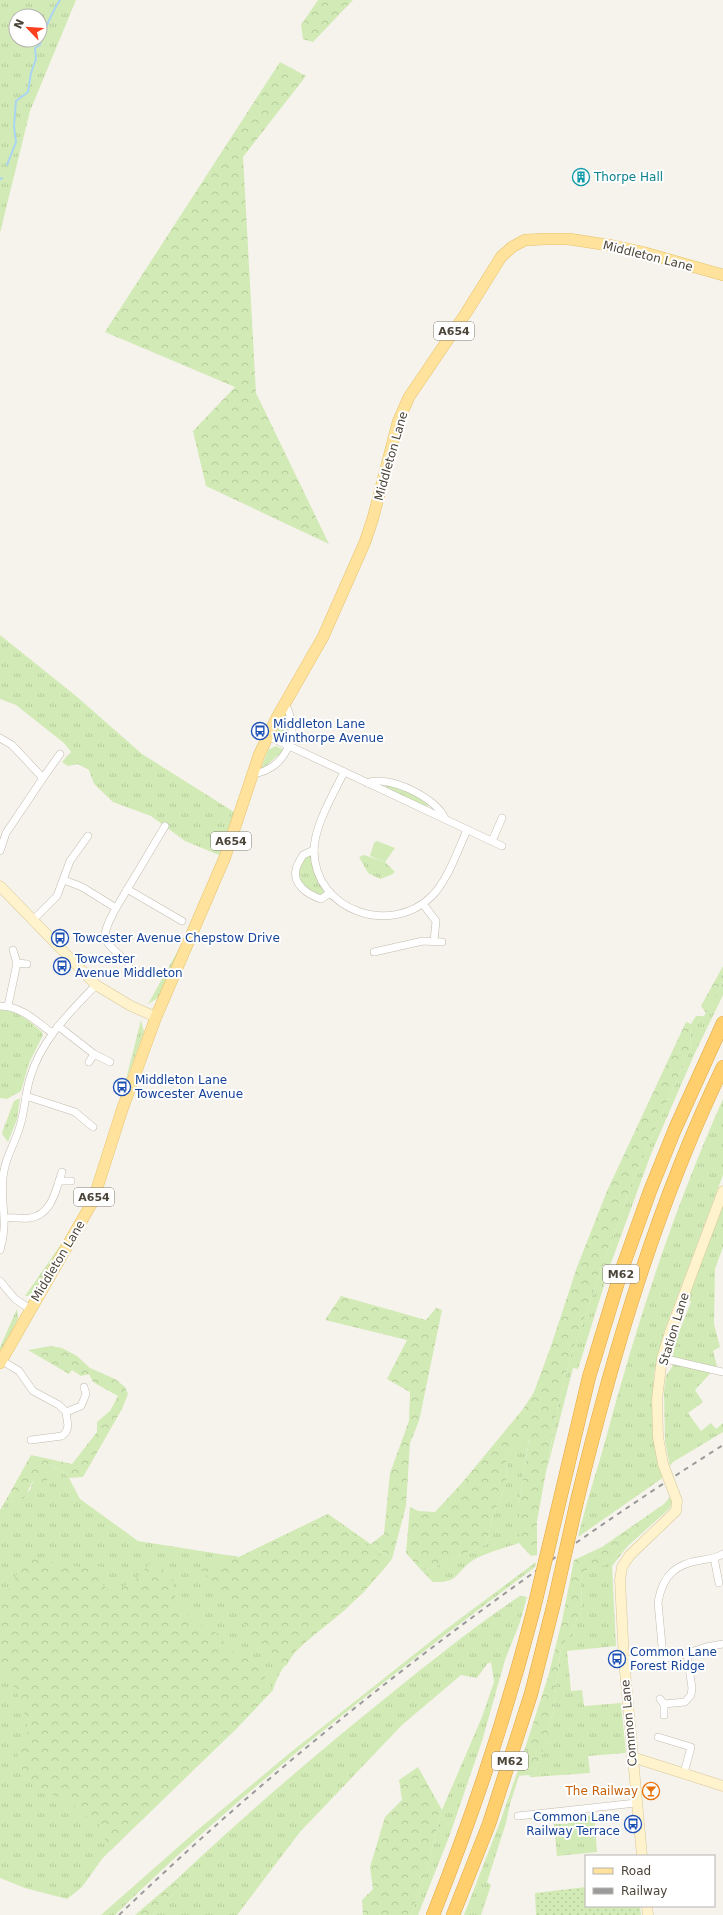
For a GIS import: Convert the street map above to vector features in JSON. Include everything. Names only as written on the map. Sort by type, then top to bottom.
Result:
[{"type":"highway","name":"M62","points":[[433,1915],[465,1833],[508,1704],[534,1608],[589,1377],[622,1269],[650,1191],[675,1129],[723,1023]]},
{"type":"highway","name":"M62","points":[[453,1915],[489,1824],[531,1694],[610,1374],[640,1278],[664,1209],[723,1067]]},
{"type":"main road","name":"Middleton Lane","points":[[1,1361],[30,1309],[76,1233],[93,1201],[122,1110],[156,1017],[225,857],[252,774],[268,736],[323,637],[365,542],[374,518],[396,428],[409,397],[501,258],[512,247],[525,240],[547,238],[569,239],[635,251],[723,275]]},
{"type":"street","points":[[252,774],[262,773],[270,768],[277,762],[289,746],[292,736],[293,720],[285,704]]},
{"type":"street","points":[[268,736],[502,846]]},
{"type":"street","points":[[0,738],[12,745],[43,778]]},
{"type":"street","points":[[0,851],[6,833],[60,754]]},
{"type":"street","points":[[344,772],[318,828],[314,850],[318,872],[330,893],[347,908],[376,916],[396,914],[423,904],[432,896],[443,880],[467,830]]},
{"type":"street","points":[[367,783],[373,781],[395,783],[423,796],[441,812],[445,820]]},
{"type":"street","points":[[492,841],[502,818]]},
{"type":"street","points":[[129,964],[108,946],[104,931],[127,889],[165,826]]},
{"type":"street","points":[[33,920],[57,896],[70,861],[88,836]]},
{"type":"street","points":[[314,850],[303,855],[296,869],[296,874],[301,888],[305,892],[321,899],[330,893]]},
{"type":"street","points":[[64,880],[82,886],[116,908]]},
{"type":"street","points":[[0,886],[96,985],[131,1006],[156,1017]]},
{"type":"street","points":[[127,889],[182,921]]},
{"type":"street","points":[[423,904],[436,921],[434,941]]},
{"type":"street","points":[[374,952],[413,942],[442,942]]},
{"type":"street","points":[[12,950],[17,963],[4,1006],[27,1015],[52,1033]]},
{"type":"street","points":[[17,963],[27,964]]},
{"type":"street","points":[[0,1250],[4,1236],[5,1218],[1,1194],[4,1166],[21,1123],[26,1096],[35,1064],[52,1033],[96,985]]},
{"type":"street","points":[[58,1026],[94,1054],[110,1062]]},
{"type":"street","points":[[89,1062],[94,1054]]},
{"type":"street","points":[[26,1096],[75,1112],[93,1127]]},
{"type":"street","points":[[5,1218],[30,1218],[42,1213],[52,1200],[62,1172]]},
{"type":"street","points":[[59,1181],[71,1181]]},
{"type":"street","name":"Station Lane","points":[[622,1567],[630,1555],[676,1511],[677,1501],[663,1464],[658,1437],[657,1399],[662,1358],[672,1325],[723,1192]]},
{"type":"street","points":[[0,1281],[15,1299],[30,1309]]},
{"type":"street","points":[[662,1358],[723,1372]]},
{"type":"street","points":[[1,1361],[19,1372],[33,1391],[59,1405],[66,1412],[68,1426],[66,1432],[62,1436],[30,1440]]},
{"type":"street","points":[[66,1412],[80,1406],[86,1394],[84,1387]]},
{"type":"street","points":[[663,1657],[658,1602],[663,1585],[674,1570],[682,1564],[714,1558],[723,1554]]},
{"type":"street","points":[[714,1558],[719,1583]]},
{"type":"street","name":"Common Lane","points":[[622,1567],[620,1580],[624,1660],[642,1855]]},
{"type":"street","points":[[624,1660],[676,1657],[697,1649],[723,1644]]},
{"type":"street","points":[[664,1715],[662,1701],[685,1702],[691,1695],[692,1680],[687,1654]]},
{"type":"street","points":[[658,1737],[691,1747],[684,1773]]},
{"type":"street","points":[[632,1757],[723,1786]]},
{"type":"street","points":[[518,1816],[636,1803]]},
{"type":"green space","points":[[0,0],[76,0],[30,111],[0,233]]},
{"type":"green space","points":[[318,0],[353,0],[313,42],[303,39],[301,25]]},
{"type":"green space","points":[[280,62],[306,76],[243,157],[256,393],[329,544],[206,486],[193,431],[235,387],[105,332]]},
{"type":"green space","points":[[0,635],[76,696],[142,754],[234,812],[219,855],[185,841],[151,816],[113,802],[94,784],[89,770],[78,764],[68,766],[62,762],[71,752],[64,743],[16,705],[0,699]]},
{"type":"green space","points":[[286,712],[288,716],[288,742],[279,737],[277,731]]},
{"type":"green space","points":[[276,746],[284,750],[260,771],[268,750]]},
{"type":"green space","points":[[387,785],[418,796],[429,804],[426,808],[385,789]]},
{"type":"green space","points":[[377,841],[395,848],[385,862],[370,856],[374,843]]},
{"type":"green space","points":[[306,855],[312,856],[316,875],[324,891],[323,895],[320,896],[303,887],[298,873]]},
{"type":"green space","points":[[364,855],[385,862],[395,872],[380,879],[368,873],[359,857]]},
{"type":"green space","points":[[189,931],[158,998],[148,1004]]},
{"type":"green space","points":[[723,966],[723,982],[706,1013],[701,1006]]},
{"type":"green space","points":[[723,982],[723,995],[694,1055],[651,1154],[611,1263],[578,1369],[573,1368],[546,1473],[558,1406],[570,1358],[633,1180],[690,1050],[691,1024],[696,1016],[704,1016]]},
{"type":"green space","points":[[0,1010],[18,1014],[42,1032],[43,1035],[29,1063],[21,1091],[7,1099],[0,1098]]},
{"type":"green space","points":[[141,1020],[144,1032],[125,1083]]},
{"type":"green space","points":[[686,1022],[691,1024],[690,1050],[633,1180],[570,1358],[558,1406],[537,1521],[537,1555],[531,1556],[519,1543],[519,1504],[529,1440],[507,1452],[506,1485],[492,1518],[487,1544],[435,1567],[421,1570],[406,1553],[410,1507],[418,1511],[435,1512],[461,1484],[523,1409],[534,1392],[577,1267],[607,1191]]},
{"type":"green space","points":[[20,1098],[17,1119],[8,1142],[2,1134],[3,1130],[14,1101]]},
{"type":"green space","points":[[723,1099],[723,1175],[664,1332],[654,1373],[652,1419],[663,1476],[661,1479],[578,1537],[630,1352],[658,1266],[688,1182]]},
{"type":"green space","points":[[723,1204],[723,1247],[715,1269],[714,1324],[720,1347],[713,1351],[717,1366],[695,1390],[703,1402],[688,1413],[701,1431],[711,1423],[716,1429],[723,1423],[723,1432],[673,1462],[670,1466],[665,1441],[664,1391],[666,1376],[672,1367],[674,1344],[691,1302],[688,1298]]},
{"type":"green space","points":[[82,1214],[35,1291],[28,1296],[25,1296]]},
{"type":"green space","points":[[341,1296],[426,1320],[436,1308],[442,1310],[419,1421],[410,1443],[406,1506],[392,1559],[371,1544],[384,1534],[390,1473],[409,1421],[410,1392],[387,1379],[407,1340],[325,1320]]},
{"type":"green space","points":[[17,1309],[18,1319],[0,1353],[0,1347]]},
{"type":"green space","points":[[51,1346],[62,1348],[77,1356],[90,1368],[115,1379],[125,1387],[128,1394],[122,1409],[83,1477],[69,1478],[62,1471],[49,1465],[50,1478],[43,1482],[34,1479],[24,1498],[14,1502],[6,1500],[31,1455],[72,1464],[97,1432],[97,1422],[110,1411],[118,1396],[93,1382],[89,1374],[81,1376],[72,1370],[69,1374],[28,1350]]},
{"type":"green space","points":[[529,1439],[519,1504],[519,1543],[476,1558],[456,1576],[448,1581],[433,1582],[421,1570],[435,1567],[487,1544],[492,1518],[506,1485],[507,1452]]},
{"type":"green space","points":[[48,1465],[62,1471],[69,1478],[80,1499],[138,1541],[239,1557],[328,1514],[392,1559],[346,1609],[314,1635],[294,1654],[278,1676],[273,1690],[236,1729],[136,1824],[102,1859],[82,1887],[67,1899],[25,1888],[0,1878],[0,1510],[6,1500],[14,1502],[30,1490],[34,1479]]},
{"type":"green space","points":[[670,1497],[672,1502],[670,1508],[610,1562],[603,1566],[590,1567],[582,1574],[582,1608],[570,1635],[561,1648],[553,1711],[546,1742],[533,1777],[530,1777],[529,1775],[516,1776],[548,1677],[562,1621],[574,1560],[602,1547],[664,1504]]},
{"type":"green space","points":[[328,1514],[384,1559],[390,1561],[363,1593],[295,1651],[286,1666],[251,1634],[217,1586],[201,1570],[219,1563],[230,1556],[239,1557]]},
{"type":"green space","points":[[628,1546],[612,1566],[616,1646],[567,1651],[571,1691],[582,1690],[584,1706],[621,1703],[626,1753],[588,1756],[590,1773],[533,1777],[546,1742],[553,1711],[561,1648],[570,1635],[582,1608],[582,1574],[590,1567],[602,1565],[611,1561]]},
{"type":"green space","points":[[26,1558],[81,1567],[100,1566],[102,1584],[111,1592],[134,1581],[151,1562],[172,1575],[175,1597],[182,1609],[194,1620],[221,1635],[227,1650],[255,1660],[273,1690],[236,1729],[110,1851],[97,1821],[86,1816],[68,1800],[45,1792],[25,1778],[17,1754],[28,1731],[23,1706],[10,1679],[0,1663],[0,1613],[4,1597]]},
{"type":"green space","points":[[536,1562],[535,1567],[319,1734],[215,1822],[115,1915],[101,1915],[194,1833],[291,1752],[445,1630]]},
{"type":"green space","points":[[520,1596],[527,1597],[520,1622],[505,1660],[482,1741],[449,1837],[418,1915],[411,1915],[427,1868],[442,1810],[482,1717],[494,1682],[491,1662],[487,1664],[477,1678],[461,1675],[402,1725],[300,1832],[237,1915],[153,1915],[180,1887],[176,1880],[310,1760],[440,1655]]},
{"type":"green space","points":[[418,1767],[442,1810],[427,1868],[411,1915],[363,1915],[362,1900],[373,1889],[370,1867],[385,1817],[402,1800],[399,1780]]},
{"type":"green space","points":[[516,1776],[519,1776],[487,1882],[491,1885],[481,1915],[464,1915],[500,1822]]},
{"type":"green space","points":[[594,1815],[597,1852],[557,1856],[554,1824],[568,1824],[569,1819]]},
{"type":"green space","points":[[176,1880],[180,1887],[153,1915],[135,1915]]},
{"type":"green space","points":[[585,1887],[585,1907],[640,1907],[641,1915],[536,1915],[535,1893]]},
{"type":"waterway","points":[[7,165],[16,142],[14,126],[16,101],[28,92],[31,73],[36,59],[35,48],[40,45],[48,22],[60,0]]},
{"type":"railway","points":[[119,1915],[261,1786],[409,1665],[564,1551],[723,1445]]},
{"type":"place","name":"Thorpe Hall","points":[[581,177]]},
{"type":"place","name":"Middleton Lane Winthorpe Avenue","points":[[260,731]]},
{"type":"place","name":"Towcester Avenue Chepstow Drive","points":[[60,938]]},
{"type":"place","name":"Towcester Avenue Middleton","points":[[62,966]]},
{"type":"place","name":"Middleton Lane Towcester Avenue","points":[[122,1087]]},
{"type":"place","name":"Common Lane Forest Ridge","points":[[617,1659]]},
{"type":"place","name":"The Railway","points":[[651,1791]]},
{"type":"place","name":"Common Lane Railway Terrace","points":[[633,1824]]}]
